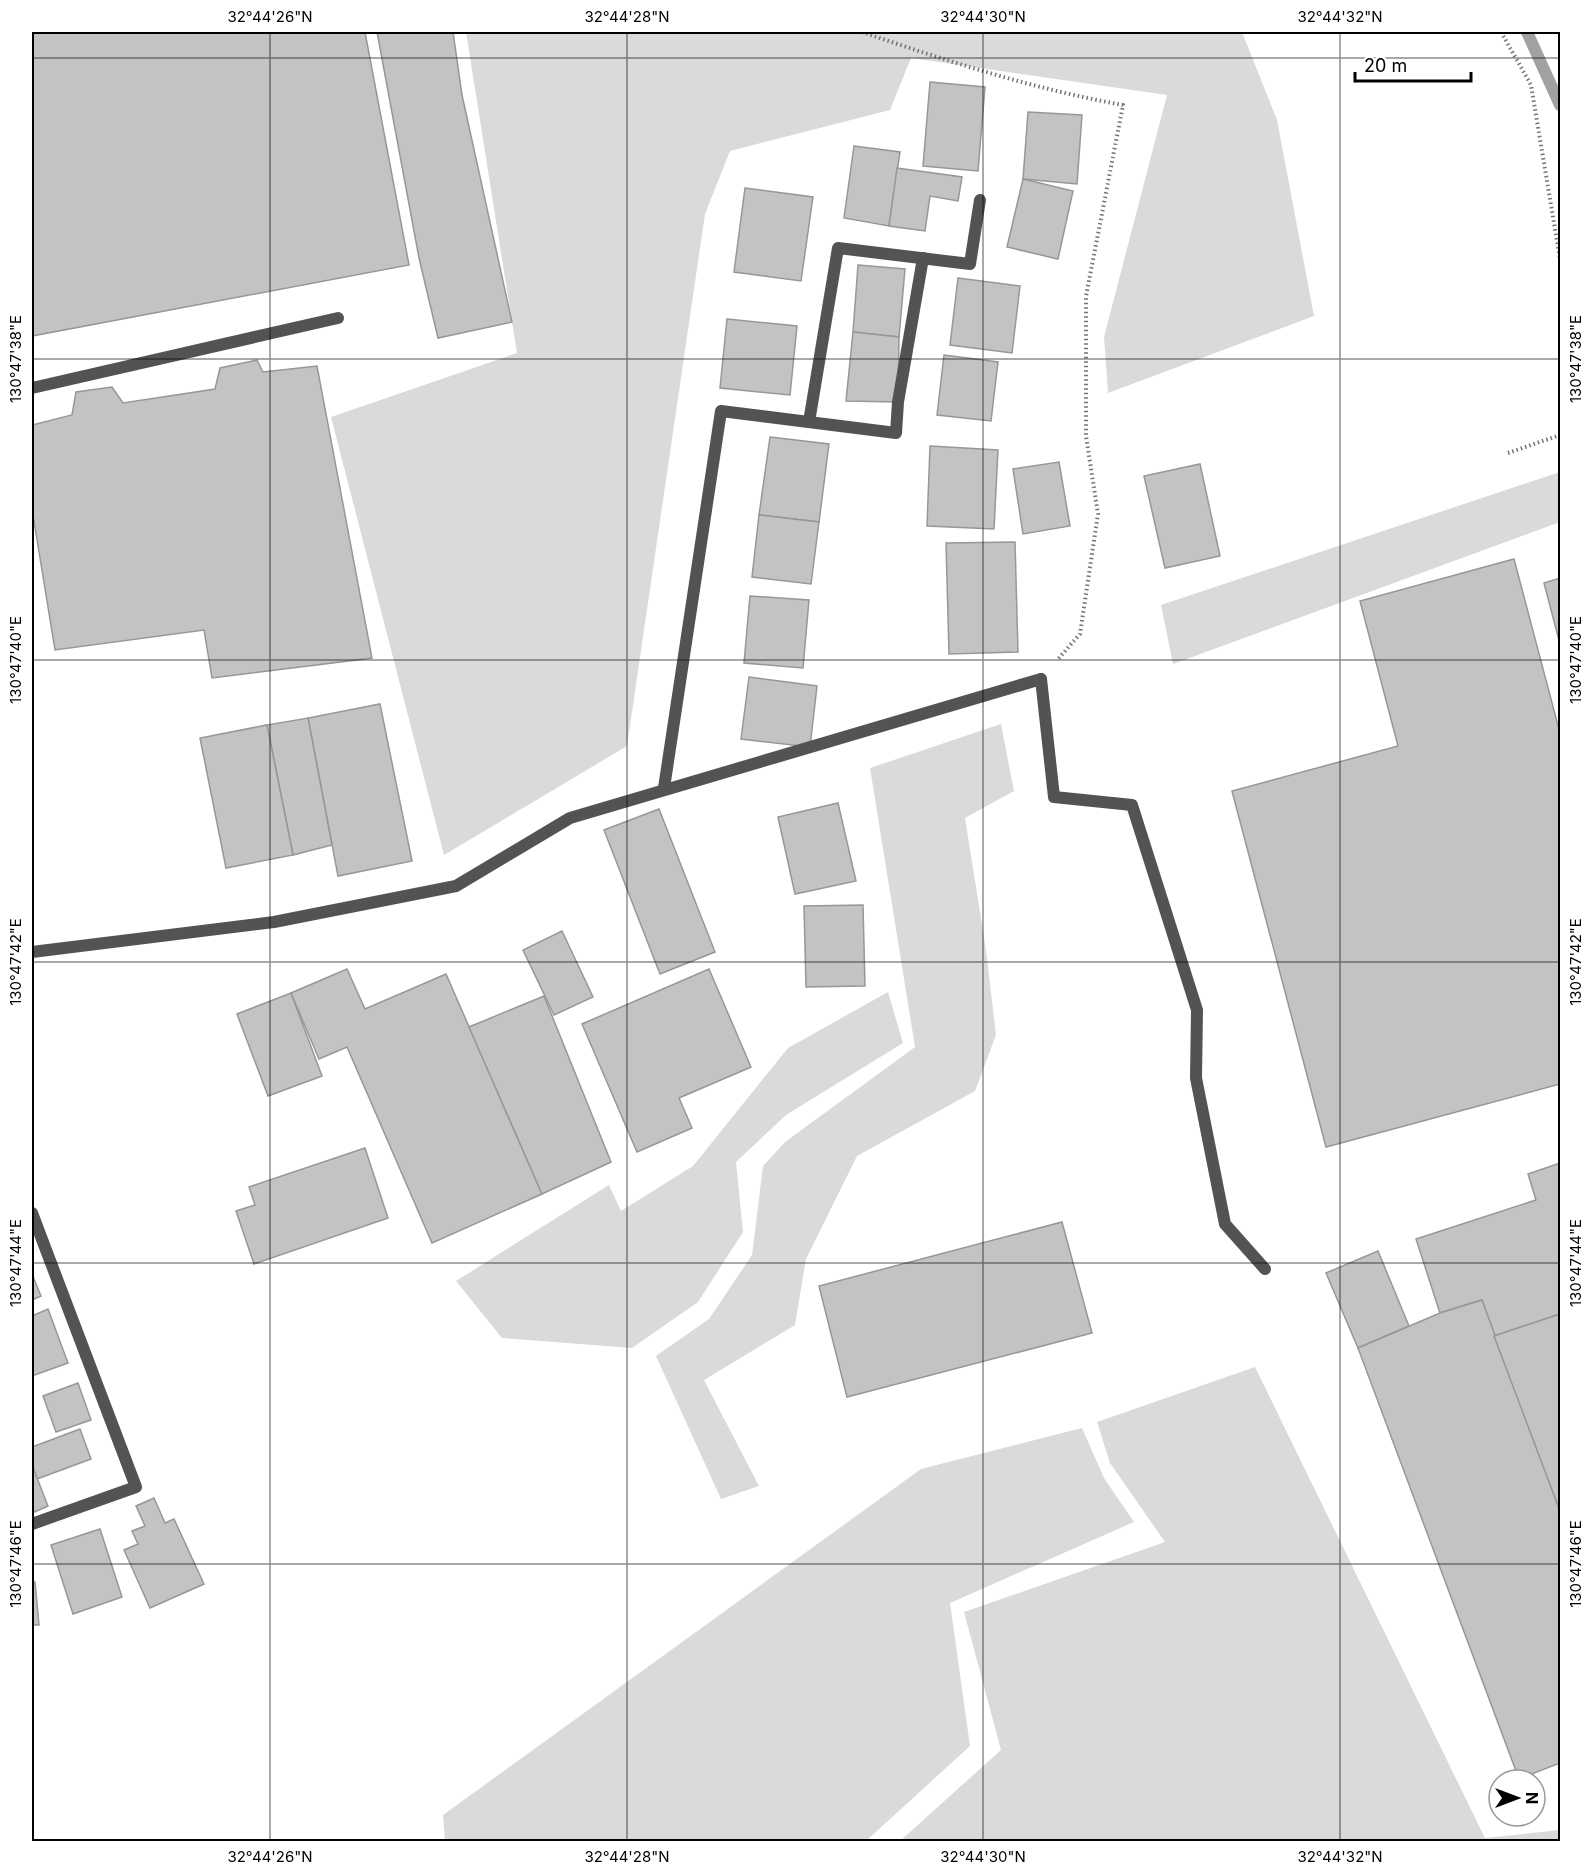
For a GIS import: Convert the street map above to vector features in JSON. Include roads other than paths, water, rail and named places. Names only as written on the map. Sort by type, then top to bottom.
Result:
[{"type":"street","points":[[809,422],[838,248],[970,264],[980,200]]},
{"type":"street","points":[[664,788],[721,411],[896,433],[923,258]]},
{"type":"street","points":[[32,388],[338,318]]},
{"type":"street","points":[[32,952],[274,922],[456,886],[570,818],[664,788],[1041,679],[1054,797],[1132,805],[1197,1010],[1196,1078],[1225,1224],[1265,1269]]},
{"type":"street","points":[[32,1213],[136,1487],[32,1524]]},
{"type":"waterway","points":[[1527,32],[1560,105]]}]
